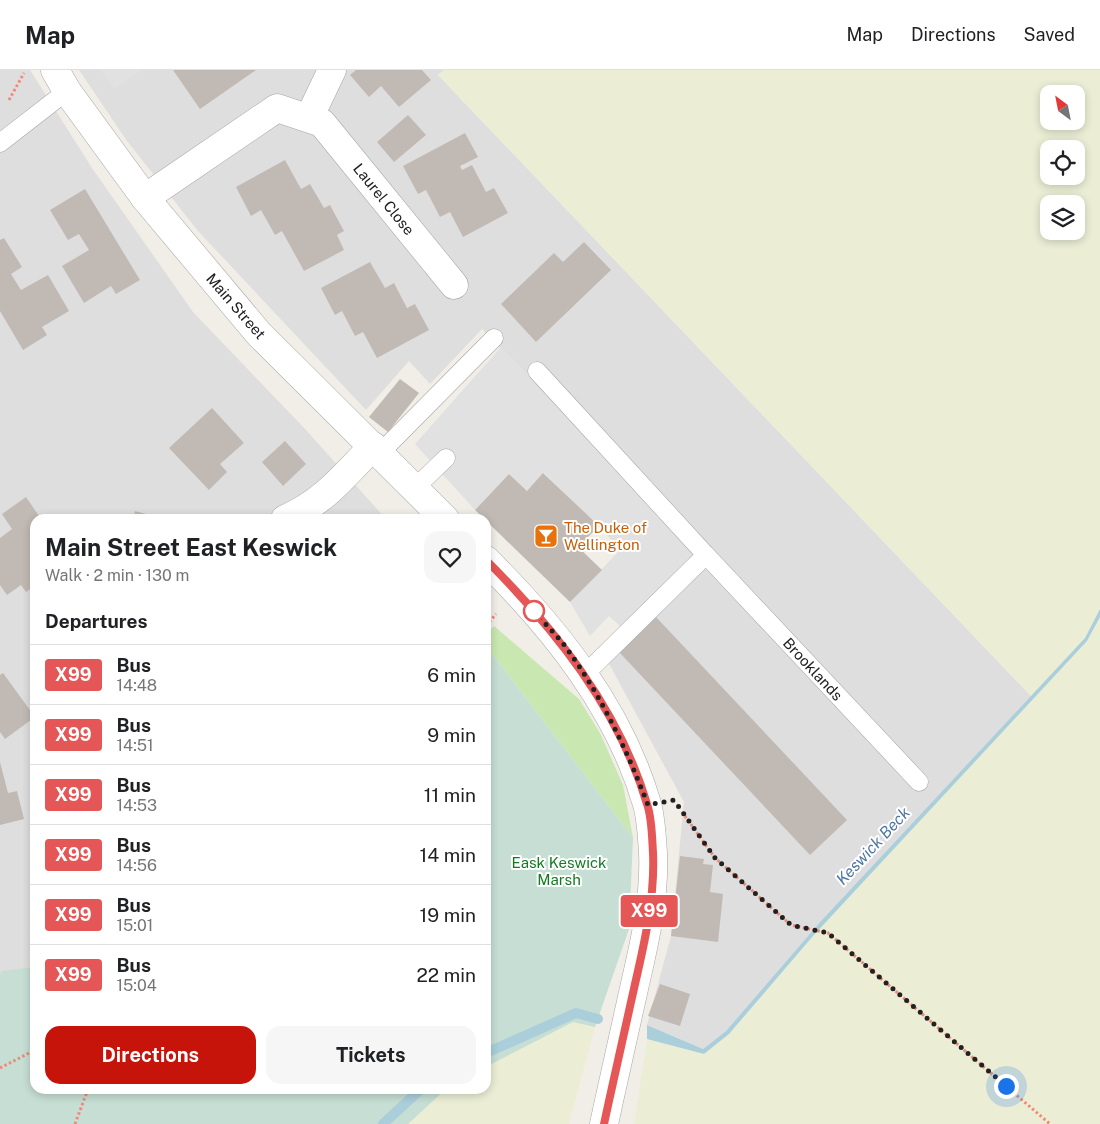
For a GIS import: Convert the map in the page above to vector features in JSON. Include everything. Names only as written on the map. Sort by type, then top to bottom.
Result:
[{"type":"street","points":[[309,118],[332,70]]},
{"type":"street","name":"Main Street","points":[[61,81],[145,198],[259,334],[441,514]]},
{"type":"street","name":"Laurel Close","points":[[145,198],[277,108],[322,123],[454,286]]},
{"type":"street","points":[[296,514],[324,497],[377,450]]},
{"type":"street","points":[[491,565],[564,645],[584,675],[609,714],[631,760],[648,805],[653,854],[651,896],[643,947],[604,1124]]},
{"type":"lane","points":[[0,143],[61,81]]},
{"type":"lane","points":[[377,450],[494,338]]},
{"type":"lane","name":"Brooklands","points":[[537,371],[919,782]]},
{"type":"lane","points":[[415,488],[446,458]]},
{"type":"lane","points":[[584,675],[706,555]]},
{"type":"path","points":[[7,103],[25,70]]},
{"type":"path","points":[[648,805],[674,800],[715,858],[791,925],[826,932],[1050,1124]]},
{"type":"path","points":[[0,1068],[30,1053]]},
{"type":"path","points":[[75,1124],[86,1094]]},
{"type":"shaded area","points":[[0,70],[30,70],[92,168],[193,312],[306,430],[382,514],[30,514],[30,968],[0,974]]},
{"type":"shaded area","points":[[79,70],[444,70],[438,75],[1031,696],[821,921],[726,1031],[703,1049],[647,1025],[671,936],[684,802],[601,649],[622,628],[646,496],[482,329],[430,384],[409,361],[366,410],[198,231],[127,141]]},
{"type":"shaded area","points":[[101,70],[142,70],[114,89]]},
{"type":"shaded area","points":[[501,347],[646,496],[691,550],[689,568],[622,628],[609,616],[590,636],[570,602],[621,549],[544,473],[527,491],[509,474],[475,510],[415,444]]},
{"type":"green space","points":[[444,70],[1100,70],[1100,609],[1085,638],[1031,696],[438,75]]},
{"type":"green space","points":[[1100,617],[1100,1124],[634,1124],[647,1039],[704,1054],[729,1034],[813,936],[1087,641]]},
{"type":"green space","points":[[494,626],[579,699],[600,733],[623,785],[633,838],[491,653],[491,629]]},
{"type":"green space","name":"Eask Keswick Marsh","points":[[491,653],[633,838],[629,929],[595,1027],[573,1022],[491,1064]]},
{"type":"green space","points":[[30,968],[30,1094],[441,1094],[408,1124],[0,1124],[0,974],[2,971]]},
{"type":"green space","points":[[573,1022],[595,1027],[569,1124],[408,1124],[441,1094],[491,1094],[491,1064]]},
{"type":"water","points":[[1100,609],[1100,617],[1087,641],[813,936],[729,1034],[704,1054],[647,1039],[647,1025],[703,1049],[726,1031],[821,921],[1085,638]]},
{"type":"building","points":[[173,70],[256,70],[200,109]]},
{"type":"building","points":[[356,70],[422,70],[431,80],[399,107],[381,86],[369,97],[350,75]]},
{"type":"building","points":[[408,115],[426,135],[394,162],[377,142]]},
{"type":"building","points":[[465,133],[478,157],[460,166],[462,170],[472,165],[486,192],[494,188],[508,213],[463,237],[450,212],[440,217],[426,190],[418,194],[403,166]]},
{"type":"building","points":[[285,160],[301,189],[310,184],[324,208],[330,205],[344,231],[337,235],[344,250],[304,271],[282,231],[275,235],[261,210],[251,216],[236,187]]},
{"type":"building","points":[[85,189],[140,280],[116,294],[111,286],[84,303],[62,266],[89,250],[79,234],[68,240],[50,210]]},
{"type":"building","points":[[4,238],[22,267],[11,274],[21,290],[48,275],[69,311],[42,327],[47,335],[23,350],[0,311],[0,240]]},
{"type":"building","points":[[584,242],[611,270],[536,342],[501,304],[554,253],[563,262]]},
{"type":"building","points":[[370,262],[385,288],[394,283],[407,308],[415,304],[429,330],[377,358],[363,332],[355,336],[342,311],[335,315],[321,288]]},
{"type":"building","points":[[400,379],[419,393],[388,432],[369,417]]},
{"type":"building","points":[[212,408],[244,443],[220,464],[227,472],[209,490],[169,448]]},
{"type":"building","points":[[285,441],[306,464],[283,486],[262,462]]},
{"type":"building","name":"The Duke of Wellington","points":[[543,473],[599,526],[578,547],[602,570],[570,602],[491,525],[491,514],[479,514],[475,510],[509,474],[527,491]]},
{"type":"building","points":[[26,497],[38,514],[30,514],[30,589],[26,592],[21,585],[7,595],[0,585],[0,538],[12,529],[2,514]]},
{"type":"building","points":[[135,511],[146,514],[134,514]]},
{"type":"building","points":[[656,617],[847,820],[810,855],[619,652]]},
{"type":"building","points":[[3,673],[30,710],[30,721],[5,739],[0,732],[0,675]]},
{"type":"building","points":[[0,762],[8,793],[17,791],[24,819],[0,825]]},
{"type":"building","points":[[680,856],[704,859],[703,864],[713,865],[710,892],[723,894],[718,942],[671,936]]},
{"type":"building","points":[[660,984],[690,994],[680,1026],[648,1016]]},
{"type":"waterway","name":"Keswick Beck","points":[[491,1051],[576,1013],[598,1019]]},
{"type":"waterway","name":"Keswick Beck","points":[[383,1124],[416,1094]]},
{"type":"bus line","name":"X99","points":[[491,565],[564,645],[609,714],[631,760],[648,805],[653,854],[651,896],[643,947],[604,1124]]},
{"type":"place","name":"The Duke of Wellington","points":[[546,536]]},
{"type":"route","points":[[534,611],[564,645],[609,714],[631,760],[648,805],[674,800],[715,858],[791,925],[828,933],[1006,1086]]}]
